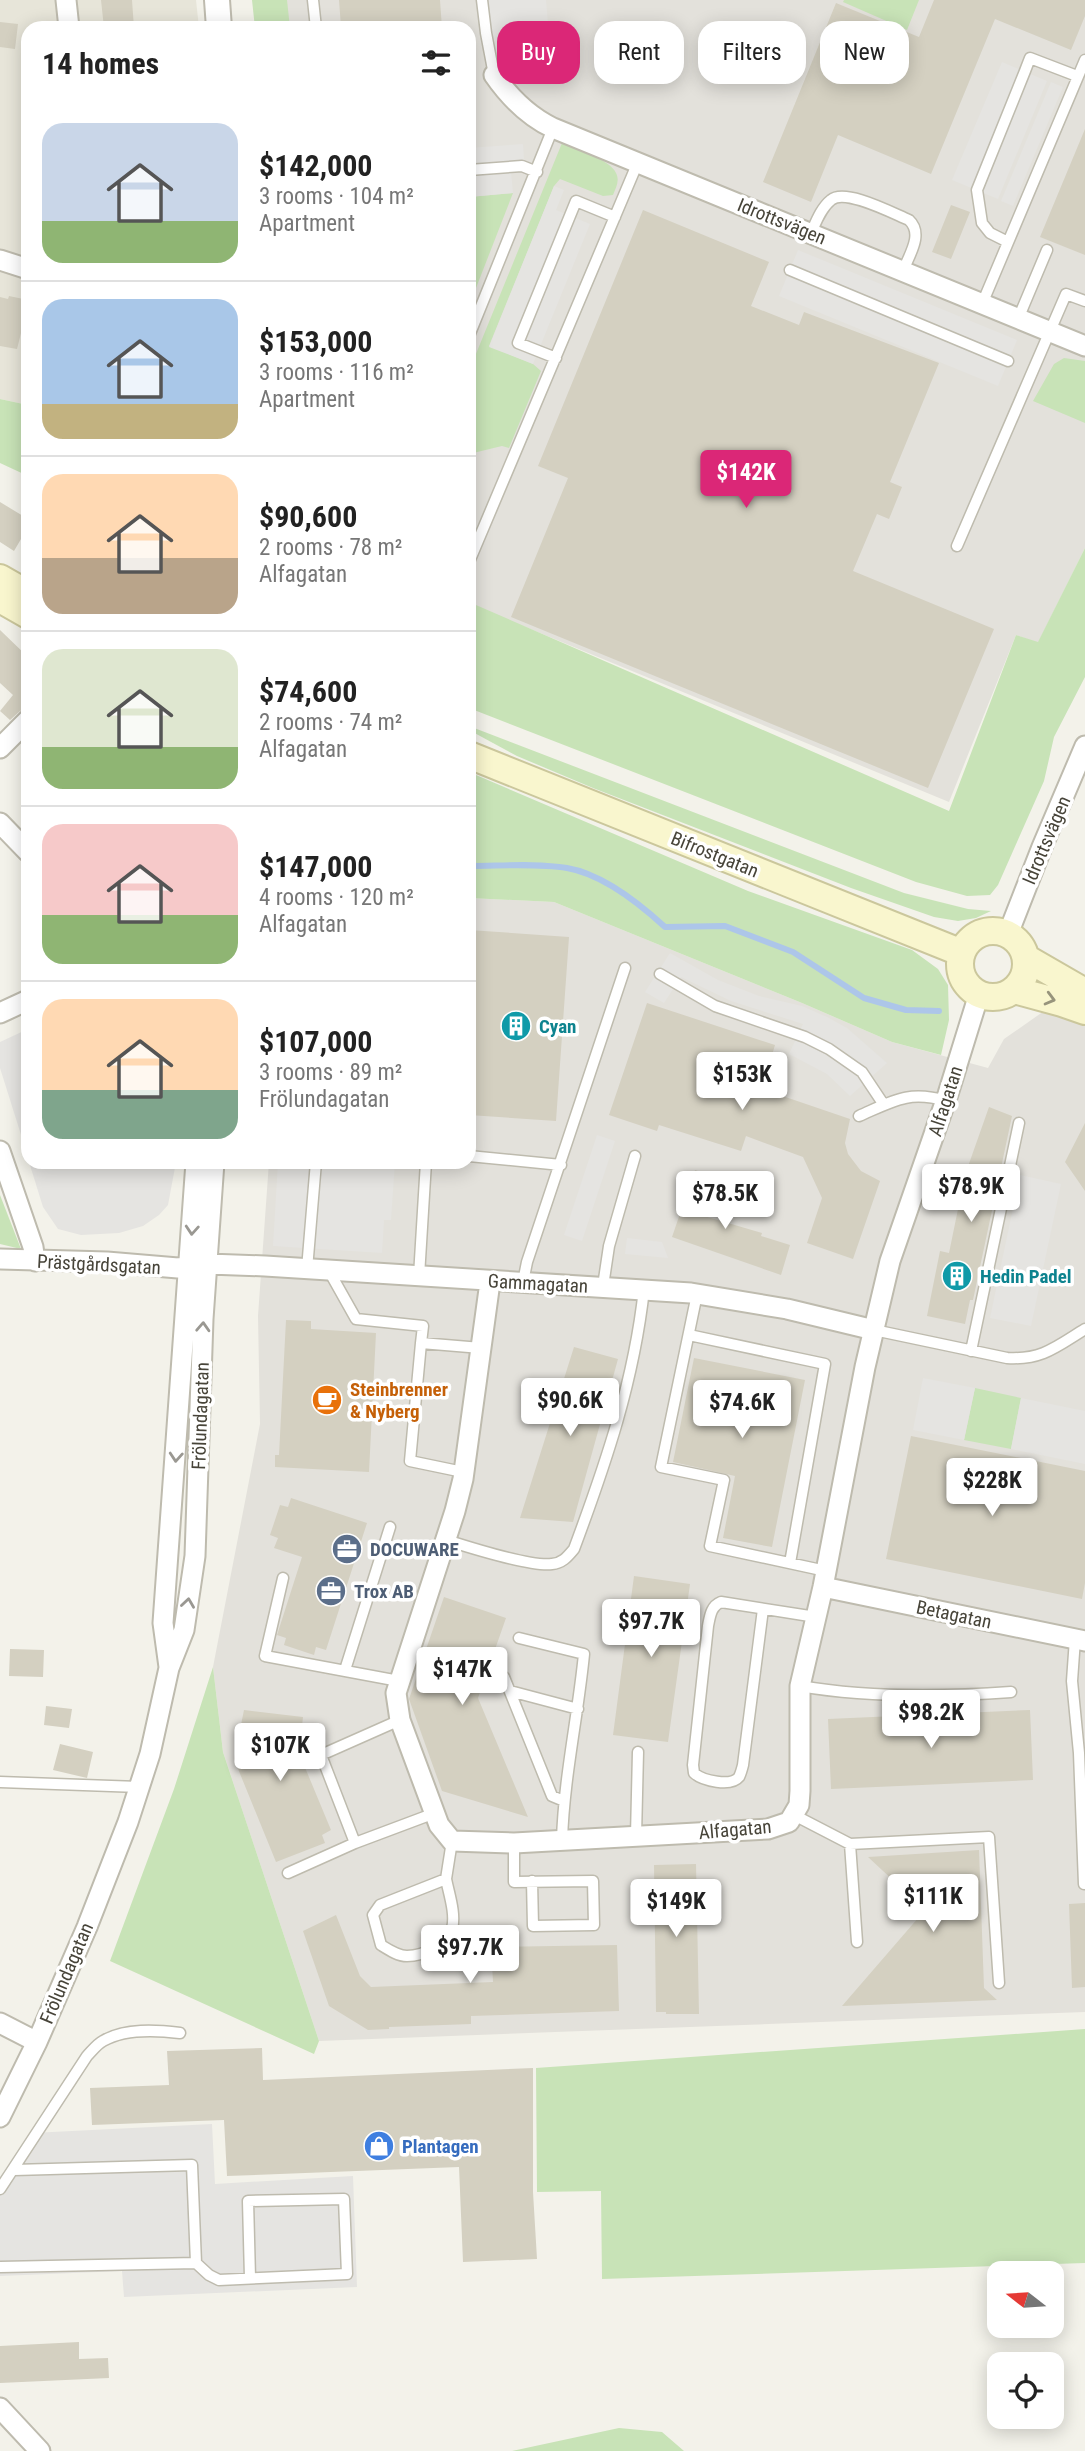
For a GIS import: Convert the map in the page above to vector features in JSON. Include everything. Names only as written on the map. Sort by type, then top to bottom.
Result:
[{"type":"main road","name":"Bifrostgatan","points":[[476,758],[962,953]]},
{"type":"main road","points":[[998,931],[1008,934],[1019,943],[1026,958],[1024,978],[1014,990],[1003,996],[991,998],[979,994],[963,977],[960,969],[962,953],[967,943],[981,933],[998,931]]},
{"type":"main road","points":[[1026,958],[1085,992]]},
{"type":"main road","points":[[1014,990],[1085,1011]]},
{"type":"street","points":[[66,0],[68,21]]},
{"type":"street","points":[[217,0],[218,21]]},
{"type":"street","name":"Idrottsvägen","points":[[494,75],[526,112],[553,128],[1085,346]]},
{"type":"street","points":[[0,260],[21,267]]},
{"type":"street","points":[[0,748],[21,727]]},
{"type":"street","name":"Idrottsvägen","points":[[1008,934],[1085,747]]},
{"type":"street","points":[[0,823],[21,845]]},
{"type":"street","name":"Alfagatan","points":[[452,1841],[514,1843],[768,1829],[789,1822],[794,1815],[799,1805],[800,1791],[800,1686],[825,1579],[874,1330],[890,1261],[946,1101],[979,994]]},
{"type":"street","points":[[0,1013],[21,1003]]},
{"type":"street","points":[[0,1151],[33,1247],[34,1261]]},
{"type":"street","name":"Frölundagatan","points":[[0,2117],[37,2042],[104,1885],[141,1787],[169,1668],[184,1630],[195,1556],[203,1319],[196,1169]]},
{"type":"street","name":"Frölundagatan","points":[[199,1265],[213,1169]]},
{"type":"street","name":"Prästgårdsgatan","points":[[0,1259],[199,1265]]},
{"type":"street","name":"Gammagatan","points":[[199,1265],[603,1286],[697,1294],[786,1309],[874,1330]]},
{"type":"street","points":[[452,1841],[439,1825],[400,1720],[396,1693],[446,1540],[463,1472],[490,1282]]},
{"type":"street","name":"Betagatan","points":[[825,1579],[1080,1640]]},
{"type":"street","points":[[0,2023],[37,2042]]},
{"type":"street","points":[[0,2408],[40,2451]]},
{"type":"lane","points":[[313,0],[315,21]]},
{"type":"lane","points":[[482,0],[494,75]]},
{"type":"lane","points":[[1008,242],[990,233],[982,223],[977,191],[1024,71],[1030,58],[1077,76]]},
{"type":"lane","points":[[982,304],[1085,60]]},
{"type":"lane","points":[[476,319],[553,128]]},
{"type":"lane","points":[[476,546],[638,162]]},
{"type":"lane","points":[[476,169],[522,166],[537,172]]},
{"type":"lane","points":[[811,233],[832,198],[844,195],[909,220],[914,224],[917,233],[903,271]]},
{"type":"lane","points":[[556,358],[518,343],[576,201],[615,217]]},
{"type":"lane","points":[[1018,319],[1047,250]]},
{"type":"lane","points":[[790,270],[1007,361]]},
{"type":"lane","points":[[957,546],[1032,367],[1066,294],[1085,301]]},
{"type":"lane","points":[[523,1283],[527,1262],[625,968]]},
{"type":"lane","points":[[660,974],[715,1006],[805,1037],[829,1049],[862,1072],[884,1105]]},
{"type":"lane","points":[[859,1116],[910,1096],[928,1096],[946,1101]]},
{"type":"lane","points":[[971,1351],[1019,1123]]},
{"type":"lane","points":[[603,1286],[609,1246],[635,1156]]},
{"type":"lane","points":[[476,1157],[561,1165]]},
{"type":"lane","points":[[307,1269],[315,1169]]},
{"type":"lane","points":[[419,1277],[426,1169]]},
{"type":"lane","points":[[329,1271],[356,1319],[423,1326],[410,1461],[463,1472]]},
{"type":"lane","points":[[446,1540],[532,1562],[553,1564],[565,1560],[574,1549],[604,1468],[634,1363],[644,1289]]},
{"type":"lane","points":[[697,1294],[661,1467],[724,1480],[710,1546],[790,1563],[825,1579]]},
{"type":"lane","points":[[874,1330],[1007,1358],[1028,1359],[1046,1353],[1085,1329]]},
{"type":"lane","points":[[689,1335],[825,1364],[790,1563]]},
{"type":"lane","points":[[421,1343],[481,1348]]},
{"type":"lane","points":[[345,1670],[390,1527]]},
{"type":"lane","points":[[283,1578],[265,1656],[399,1681]]},
{"type":"lane","points":[[763,1609],[743,1765],[738,1777],[733,1781],[700,1779],[694,1773],[693,1765],[711,1611],[716,1604],[722,1602],[816,1617]]},
{"type":"lane","points":[[519,1638],[584,1654],[564,1801],[562,1840]]},
{"type":"lane","points":[[1080,1640],[1072,1681],[1082,1755],[1083,1884]]},
{"type":"lane","points":[[504,1677],[552,1796],[564,1801]]},
{"type":"lane","points":[[800,1686],[824,1690],[943,1697],[1011,1692]]},
{"type":"lane","points":[[510,1691],[578,1709]]},
{"type":"lane","points":[[355,1843],[321,1755],[400,1720]]},
{"type":"lane","points":[[636,1836],[638,1752]]},
{"type":"lane","points":[[0,1782],[141,1787]]},
{"type":"lane","points":[[288,1873],[355,1843],[435,1813]]},
{"type":"lane","points":[[794,1815],[850,1844],[989,1837],[999,1983]]},
{"type":"lane","points":[[446,1880],[380,1905],[373,1915],[381,1945],[407,1956],[431,1950],[445,1941],[452,1929],[453,1912],[446,1880],[452,1841]]},
{"type":"lane","points":[[514,1843],[514,1882],[532,1881],[593,1881],[594,1925],[533,1926],[532,1881]]},
{"type":"lane","points":[[850,1844],[858,1942]]},
{"type":"lane","points":[[0,2189],[87,2056],[102,2041],[125,2033],[158,2030],[180,2032]]},
{"type":"lane","points":[[14,2170],[192,2165],[196,2263]]},
{"type":"lane","points":[[0,2267],[196,2263],[219,2280],[347,2274],[344,2199],[248,2201],[250,2278]]},
{"type":"shaded area","points":[[0,0],[196,0],[198,21],[21,21],[21,404],[0,399]]},
{"type":"shaded area","points":[[258,0],[1085,0],[1085,548],[1038,643],[1016,635],[949,802],[523,626],[476,616],[476,21],[260,21]]},
{"type":"shaded area","points":[[489,0],[546,0],[548,21],[497,21],[497,53],[491,44]]},
{"type":"shaded area","points":[[1002,62],[1047,81],[998,199],[952,180]]},
{"type":"shaded area","points":[[1051,82],[1063,87],[1013,206],[1001,201]]},
{"type":"shaded area","points":[[523,144],[524,160],[510,161],[513,193],[476,196],[476,147]]},
{"type":"shaded area","points":[[554,186],[564,190],[556,210],[590,224],[533,364],[489,347]]},
{"type":"shaded area","points":[[798,250],[1017,340],[998,386],[779,296]]},
{"type":"shaded area","points":[[476,898],[554,902],[892,1042],[988,1068],[1004,1039],[1047,1009],[1085,1020],[1085,2012],[319,2041],[223,1752],[213,1667],[260,1424],[258,1316],[268,1169],[476,1169]]},
{"type":"shaded area","points":[[670,953],[718,980],[759,996],[802,1006],[827,1017],[847,1028],[887,1063],[850,1096],[827,1074],[789,1054],[803,1024],[731,1001],[681,977],[664,1003],[645,992]]},
{"type":"shaded area","points":[[21,1032],[21,1135],[0,1068],[0,1042]]},
{"type":"shaded area","points":[[597,1135],[615,1141],[582,1241],[564,1235]]},
{"type":"shaded area","points":[[31,1169],[175,1169],[168,1205],[143,1226],[119,1233],[81,1235],[58,1229],[43,1207]]},
{"type":"shaded area","points":[[278,1169],[395,1169],[391,1220],[384,1220],[382,1253],[273,1246]]},
{"type":"shaded area","points":[[1020,1175],[1061,1184],[1031,1326],[990,1318]]},
{"type":"shaded area","points":[[627,1238],[662,1242],[668,1258],[625,1254]]},
{"type":"shaded area","points":[[923,1378],[975,1388],[964,1440],[913,1430]]},
{"type":"shaded area","points":[[1021,1398],[1085,1411],[1085,1464],[1011,1449]]},
{"type":"shaded area","points":[[212,2124],[215,2184],[353,2176],[357,2287],[124,2297],[122,2271],[0,2276],[0,2177],[32,2133]]},
{"type":"green space","points":[[252,0],[287,0],[289,21],[254,21]]},
{"type":"green space","points":[[919,0],[909,25],[909,21],[886,21],[843,2]]},
{"type":"green space","points":[[562,143],[592,155],[613,168],[618,179],[613,195],[603,196],[560,179],[554,186],[489,346],[533,364],[541,371],[509,448],[502,446],[476,452],[476,354]]},
{"type":"green space","points":[[513,193],[476,288],[476,196]]},
{"type":"green space","points":[[1064,358],[1085,361],[1085,423],[1033,401],[1054,364]]},
{"type":"green space","points":[[0,399],[21,404],[21,473],[0,463]]},
{"type":"green space","points":[[1085,548],[1085,677],[1054,737],[1044,781],[998,885],[990,895],[967,896],[916,882],[476,711],[476,605],[949,811],[1016,635],[1038,642]]},
{"type":"green space","points":[[476,729],[904,893],[968,909],[991,911],[976,918],[958,921],[934,917],[851,888],[517,756],[476,734]]},
{"type":"green space","points":[[476,775],[748,891],[912,950],[938,969],[948,985],[949,1020],[941,1055],[892,1042],[554,902],[476,898]]},
{"type":"green space","points":[[0,1195],[21,1249],[0,1244]]},
{"type":"green space","points":[[975,1388],[1021,1398],[1011,1449],[964,1440]]},
{"type":"green space","points":[[213,1667],[223,1752],[319,2041],[314,2054],[110,1961],[174,1789]]},
{"type":"green space","points":[[1085,2029],[1085,2263],[987,2261],[987,2266],[602,2279],[601,2191],[537,2192],[536,2068]]},
{"type":"green space","points":[[619,2428],[662,2432],[684,2451],[512,2451]]},
{"type":"building","points":[[101,0],[132,0],[134,21],[103,21]]},
{"type":"building","points":[[339,0],[440,0],[442,21],[341,21]]},
{"type":"building","points":[[934,0],[1085,0],[1085,16],[1071,50],[995,19],[931,174],[838,135],[811,202],[763,182],[803,84],[806,84],[806,77],[820,42],[820,84],[909,84],[909,33],[919,37]]},
{"type":"building","points":[[836,3],[880,21],[829,21]]},
{"type":"building","points":[[0,22],[18,24],[15,49],[0,47]]},
{"type":"building","points":[[1085,129],[1085,255],[1040,237]]},
{"type":"building","points":[[951,205],[970,212],[951,259],[932,252]]},
{"type":"building","points":[[643,210],[769,262],[751,306],[799,325],[804,312],[939,363],[890,482],[902,487],[889,519],[877,514],[853,571],[994,629],[928,788],[511,617],[568,478],[538,466]]},
{"type":"building","points":[[9,296],[21,299],[21,333],[17,349],[0,346],[0,297],[8,299]]},
{"type":"building","points":[[0,502],[21,515],[21,539],[14,551],[0,542]]},
{"type":"building","points":[[0,630],[21,650],[21,711],[10,720],[0,711],[13,695],[0,683]]},
{"type":"building","name":"Cyan","points":[[476,930],[569,937],[556,1121],[476,1115]]},
{"type":"building","points":[[647,1003],[775,1045],[762,1089],[850,1119],[845,1143],[848,1154],[861,1171],[880,1181],[853,1259],[807,1243],[822,1198],[803,1157],[746,1136],[741,1151],[659,1125],[657,1131],[609,1115]]},
{"type":"building","name":"Hedin Padel","points":[[989,1107],[1012,1116],[973,1300],[970,1300],[965,1324],[927,1316],[940,1251],[949,1253],[965,1175]]},
{"type":"building","points":[[1085,1123],[1085,1191],[1065,1162]]},
{"type":"building","points":[[695,1170],[718,1178],[704,1216],[762,1233],[761,1236],[790,1245],[781,1275],[672,1237]]},
{"type":"building","name":"Steinbrenner & Nyberg","points":[[286,1320],[311,1321],[311,1329],[376,1333],[369,1472],[275,1467],[275,1455],[279,1455]]},
{"type":"building","points":[[574,1347],[618,1359],[573,1522],[520,1518]]},
{"type":"building","points":[[694,1358],[805,1380],[772,1547],[723,1538],[735,1476],[673,1462]]},
{"type":"building","points":[[911,1436],[1085,1471],[1085,1583],[1082,1599],[886,1559]]},
{"type":"building","points":[[291,1498],[367,1523],[326,1650],[316,1647],[314,1655],[284,1645],[286,1638],[277,1635],[302,1557],[274,1548],[278,1538],[270,1535],[280,1505],[288,1507]]},
{"type":"building","points":[[634,1576],[690,1584],[668,1742],[613,1735]]},
{"type":"building","points":[[444,1597],[506,1618],[478,1698],[528,1817],[442,1791],[409,1699]]},
{"type":"building","points":[[10,1649],[44,1650],[43,1677],[9,1676]]},
{"type":"building","points":[[46,1706],[72,1709],[69,1728],[44,1725]]},
{"type":"building","points":[[244,1710],[303,1717],[299,1753],[331,1830],[322,1835],[325,1843],[276,1862],[234,1759]]},
{"type":"building","points":[[1030,1710],[1033,1780],[831,1789],[828,1719]]},
{"type":"building","points":[[60,1744],[93,1752],[87,1778],[53,1770]]},
{"type":"building","points":[[979,1850],[984,1988],[997,2000],[842,2006],[925,1910],[868,1857]]},
{"type":"building","points":[[696,1864],[699,2014],[656,2012],[654,1865]]},
{"type":"building","points":[[1085,1903],[1085,1987],[1072,1988],[1069,1904]]},
{"type":"building","points":[[336,1915],[360,1976],[371,1987],[493,1982],[491,1947],[617,1945],[619,2011],[471,2016],[471,2024],[368,2030],[329,2006],[303,1931]]},
{"type":"building","name":"Plantagen","points":[[262,2048],[263,2080],[533,2068],[533,2192],[537,2259],[463,2262],[459,2167],[227,2176],[224,2120],[92,2125],[90,2088],[169,2085],[167,2051]]},
{"type":"building","points":[[79,2342],[79,2359],[108,2358],[109,2378],[0,2383],[0,2346]]},
{"type":"waterway","points":[[476,866],[543,866],[580,871],[620,891],[665,927],[725,926],[793,952],[864,998],[906,1010],[939,1011]]},
{"type":"place","name":"Cyan","points":[[516,1026]]},
{"type":"place","name":"Hedin Padel","points":[[957,1276]]},
{"type":"place","name":"Steinbrenner & Nyberg","points":[[327,1400]]},
{"type":"place","name":"DOCUWARE","points":[[347,1549]]},
{"type":"place","name":"Trox AB","points":[[331,1591]]},
{"type":"place","name":"Plantagen","points":[[379,2146]]}]
